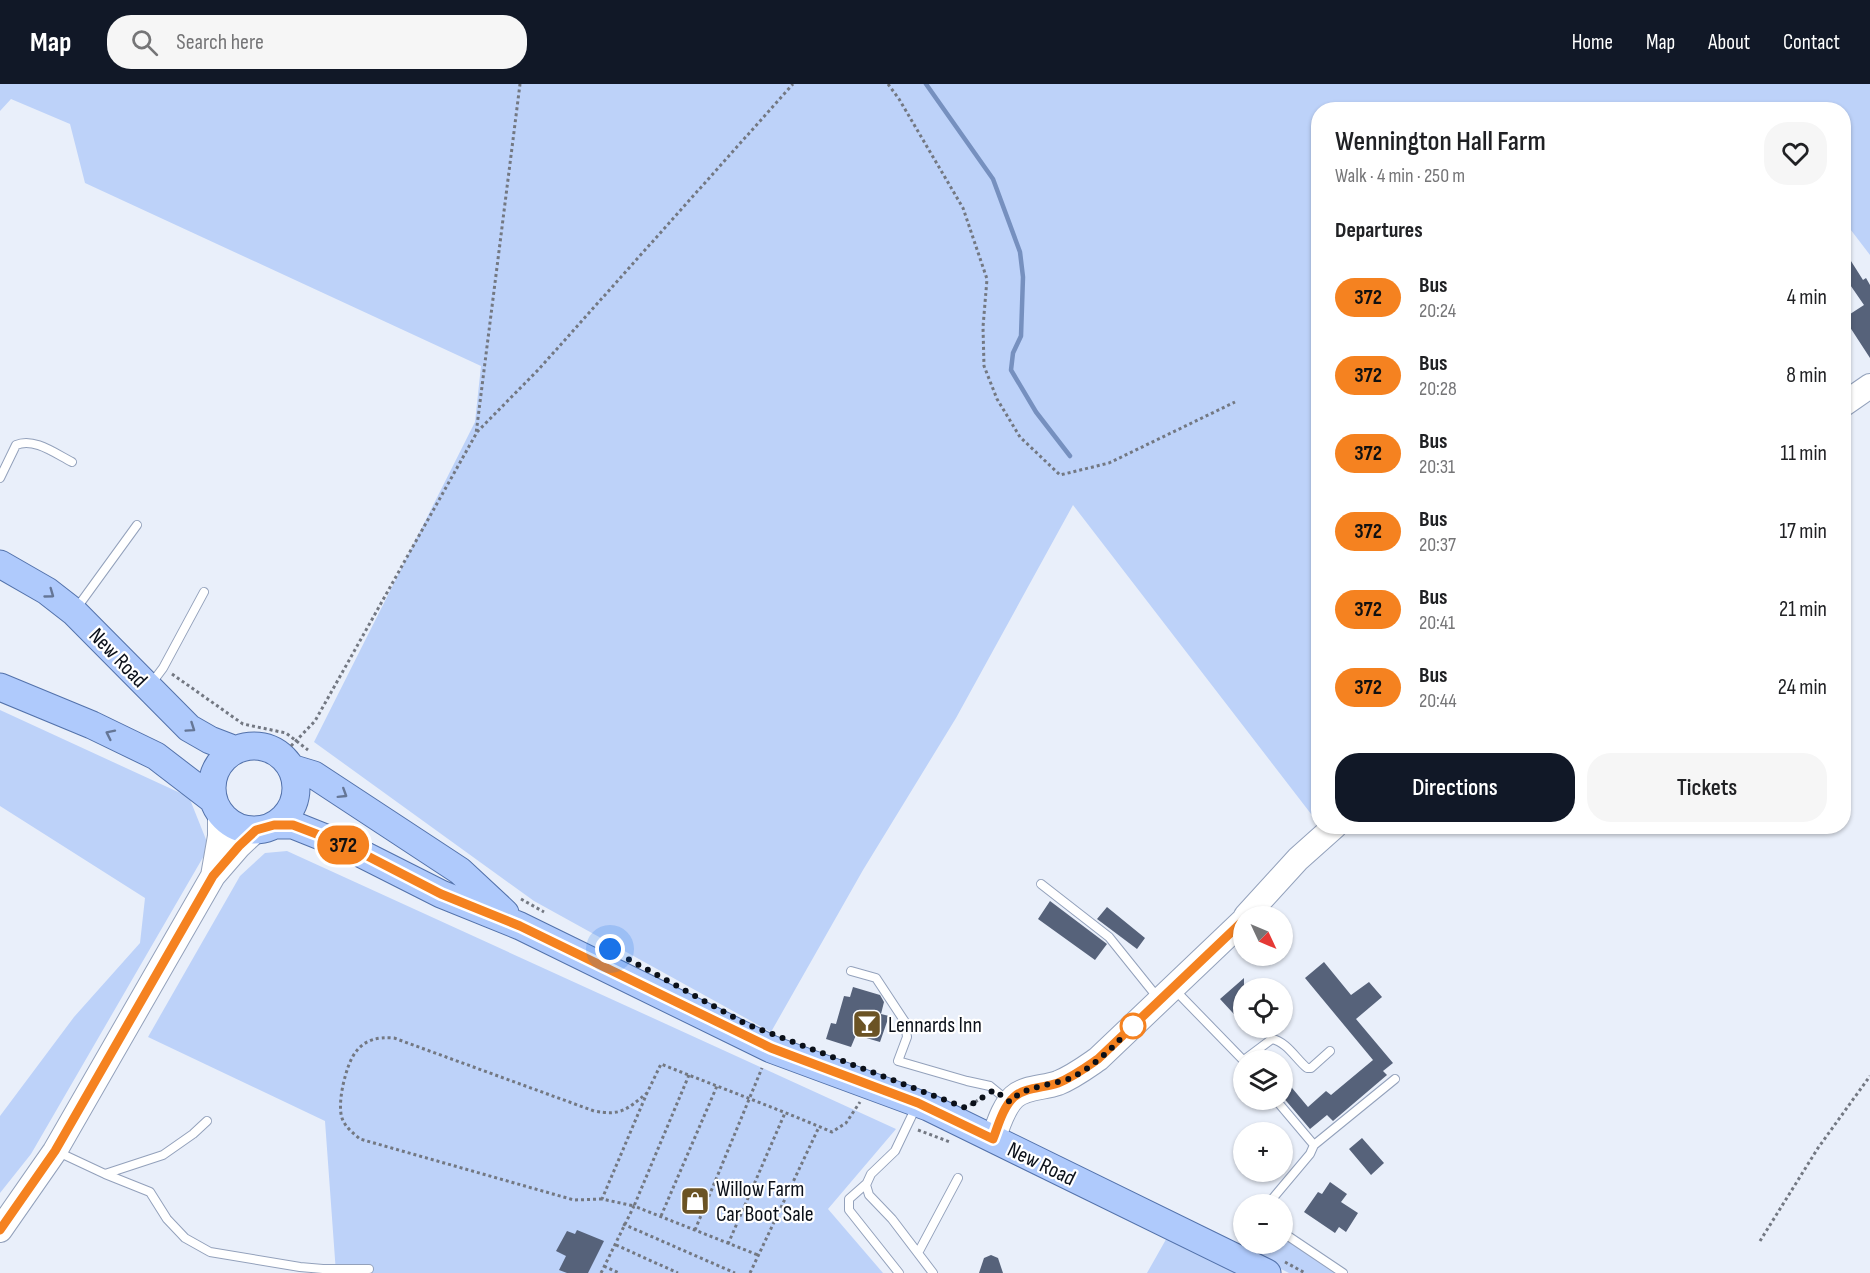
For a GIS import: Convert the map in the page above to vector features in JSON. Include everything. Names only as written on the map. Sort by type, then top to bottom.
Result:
[{"type":"main road","points":[[1851,399],[1870,386]]},
{"type":"main road","name":"New Road","points":[[0,564],[47,591],[74,612],[149,687],[176,718],[210,740],[236,750]]},
{"type":"main road","points":[[0,687],[92,725],[156,756],[216,807],[230,824],[243,829],[265,828]]},
{"type":"main road","points":[[0,1230],[55,1151],[213,876],[239,846],[288,811],[296,794],[295,754],[258,746],[247,746],[224,758],[215,770],[211,784],[220,836],[213,876]]},
{"type":"main road","name":"New Road","points":[[295,754],[314,775],[460,871],[520,926]]},
{"type":"main road","name":"New Road","points":[[265,828],[293,825],[348,846],[441,894],[520,926],[771,1048],[871,1086],[913,1115],[993,1139],[1238,1254],[1267,1273]]},
{"type":"main road","points":[[1256,906],[1298,859],[1326,834]]},
{"type":"main road","points":[[993,1139],[1002,1096],[1015,1096],[1056,1084],[1076,1075],[1098,1059],[1233,930]]},
{"type":"lane","points":[[0,478],[16,445],[24,442],[33,443],[72,462]]},
{"type":"lane","points":[[74,612],[137,525]]},
{"type":"lane","points":[[149,687],[163,668],[204,592]]},
{"type":"lane","points":[[1041,884],[1109,937],[1167,994],[1233,1051]]},
{"type":"lane","points":[[850,971],[876,978],[905,1022],[907,1037],[898,1061],[990,1086],[1002,1096]]},
{"type":"lane","points":[[1258,1050],[1272,1039],[1284,1044],[1290,1050]]},
{"type":"lane","points":[[1293,1053],[1307,1068],[1311,1068],[1330,1051]]},
{"type":"lane","points":[[1276,1194],[1310,1154],[1314,1145],[1395,1079]]},
{"type":"lane","points":[[1284,1110],[1314,1145]]},
{"type":"lane","points":[[899,1273],[849,1210],[849,1199],[866,1184],[871,1174],[895,1151],[913,1115]]},
{"type":"lane","points":[[105,1174],[163,1155],[207,1121]]},
{"type":"lane","points":[[55,1151],[150,1192],[167,1219],[185,1238],[210,1252],[300,1267],[369,1269]]},
{"type":"lane","points":[[918,1253],[958,1178]]},
{"type":"lane","points":[[866,1184],[869,1196],[892,1219],[933,1273]]},
{"type":"lane","points":[[1293,1239],[1343,1273]]},
{"type":"path","points":[[476,434],[520,84]]},
{"type":"path","points":[[295,754],[476,434],[539,369],[793,84]]},
{"type":"path","points":[[888,84],[905,108],[963,208],[987,279],[983,327],[984,366],[997,399],[1020,437],[1060,475],[1109,463],[1235,402]]},
{"type":"path","points":[[191,687],[243,724],[286,733],[295,754]]},
{"type":"path","points":[[514,895],[553,918]]},
{"type":"path","points":[[647,1093],[625,1111],[609,1114],[594,1111],[394,1038],[381,1037],[368,1041],[356,1050],[350,1061],[341,1094],[342,1118],[350,1131],[360,1139],[574,1200],[602,1199],[634,1206],[758,1255]]},
{"type":"path","points":[[695,1230],[771,1048]]},
{"type":"path","points":[[602,1199],[661,1064],[832,1132],[846,1123],[871,1086]]},
{"type":"path","points":[[601,1273],[616,1245],[623,1224],[634,1206],[689,1075]]},
{"type":"path","points":[[1760,1241],[1818,1148],[1870,1076]]},
{"type":"path","points":[[661,1216],[717,1086]]},
{"type":"path","points":[[966,1108],[1002,1096]]},
{"type":"path","points":[[728,1244],[785,1113]]},
{"type":"path","points":[[913,1115],[950,1143],[952,1138]]},
{"type":"path","points":[[750,1273],[819,1127]]},
{"type":"path","points":[[623,1224],[735,1273]]},
{"type":"path","points":[[616,1245],[678,1273]]},
{"type":"path","points":[[604,1266],[619,1273]]},
{"type":"shaded area","points":[[0,84],[1870,84],[1870,255],[1851,230],[1851,102],[1311,102],[1311,814],[1073,505],[956,718],[863,870],[771,1032],[534,901],[314,742],[475,422],[481,366],[85,183],[70,124],[11,99],[0,111]]},
{"type":"shaded area","points":[[0,710],[189,797],[209,847],[31,1154],[0,1193],[0,1116],[74,1017],[140,943],[145,898],[0,806]]},
{"type":"shaded area","points":[[287,851],[896,1129],[828,1209],[883,1273],[336,1273],[325,1121],[148,1037],[240,876],[265,853]]},
{"type":"shaded area","points":[[1173,1227],[1267,1273],[1147,1273]]},
{"type":"shaded area","points":[[1293,1244],[1339,1273],[1289,1273],[1254,1254],[1293,1254]]},
{"type":"building","points":[[1851,261],[1863,280],[1866,278],[1870,285],[1870,358],[1851,329],[1851,313],[1864,305],[1851,286]]},
{"type":"building","points":[[1050,901],[1107,944],[1095,960],[1038,919]]},
{"type":"building","points":[[1107,907],[1145,938],[1137,949],[1097,919]]},
{"type":"building","points":[[1324,962],[1351,995],[1369,982],[1382,997],[1356,1019],[1393,1063],[1383,1071],[1387,1075],[1333,1121],[1327,1115],[1310,1129],[1293,1109],[1293,1089],[1308,1107],[1326,1091],[1331,1095],[1373,1060],[1305,978]]},
{"type":"building","points":[[853,987],[880,995],[884,1002],[881,1014],[889,1016],[880,1042],[856,1035],[851,1047],[826,1039],[831,1023],[836,1024],[844,996],[850,997]]},
{"type":"building","points":[[1233,988],[1233,1013],[1220,999]]},
{"type":"building","points":[[1362,1138],[1384,1163],[1371,1175],[1349,1149]]},
{"type":"building","points":[[1330,1182],[1347,1194],[1341,1202],[1358,1213],[1346,1232],[1339,1227],[1335,1233],[1304,1212],[1318,1192],[1322,1194]]},
{"type":"building","points":[[577,1230],[604,1241],[588,1273],[567,1273],[559,1270],[566,1256],[556,1251],[567,1231],[575,1234]]},
{"type":"building","points":[[991,1255],[998,1258],[1003,1273],[979,1273],[984,1258]]},
{"type":"waterway","points":[[926,84],[993,179],[1020,252],[1023,277],[1021,336],[1013,353],[1011,370],[1036,412],[1070,456]]},
{"type":"bus line","name":"372","points":[[0,1230],[55,1151],[213,876],[256,830],[274,825],[293,825],[348,846],[441,894],[520,926],[754,1041],[918,1103],[993,1139],[1015,1096],[1056,1084],[1076,1075],[1098,1059],[1233,930]]},
{"type":"place","name":"Lennards Inn","points":[[867,1024]]},
{"type":"place","name":"Willow Farm Car Boot Sale","points":[[695,1201]]},
{"type":"route","points":[[610,949],[746,1024],[966,1108],[994,1090],[1010,1102],[1015,1096],[1026,1091],[1056,1084],[1076,1075],[1098,1059],[1133,1026]]}]
